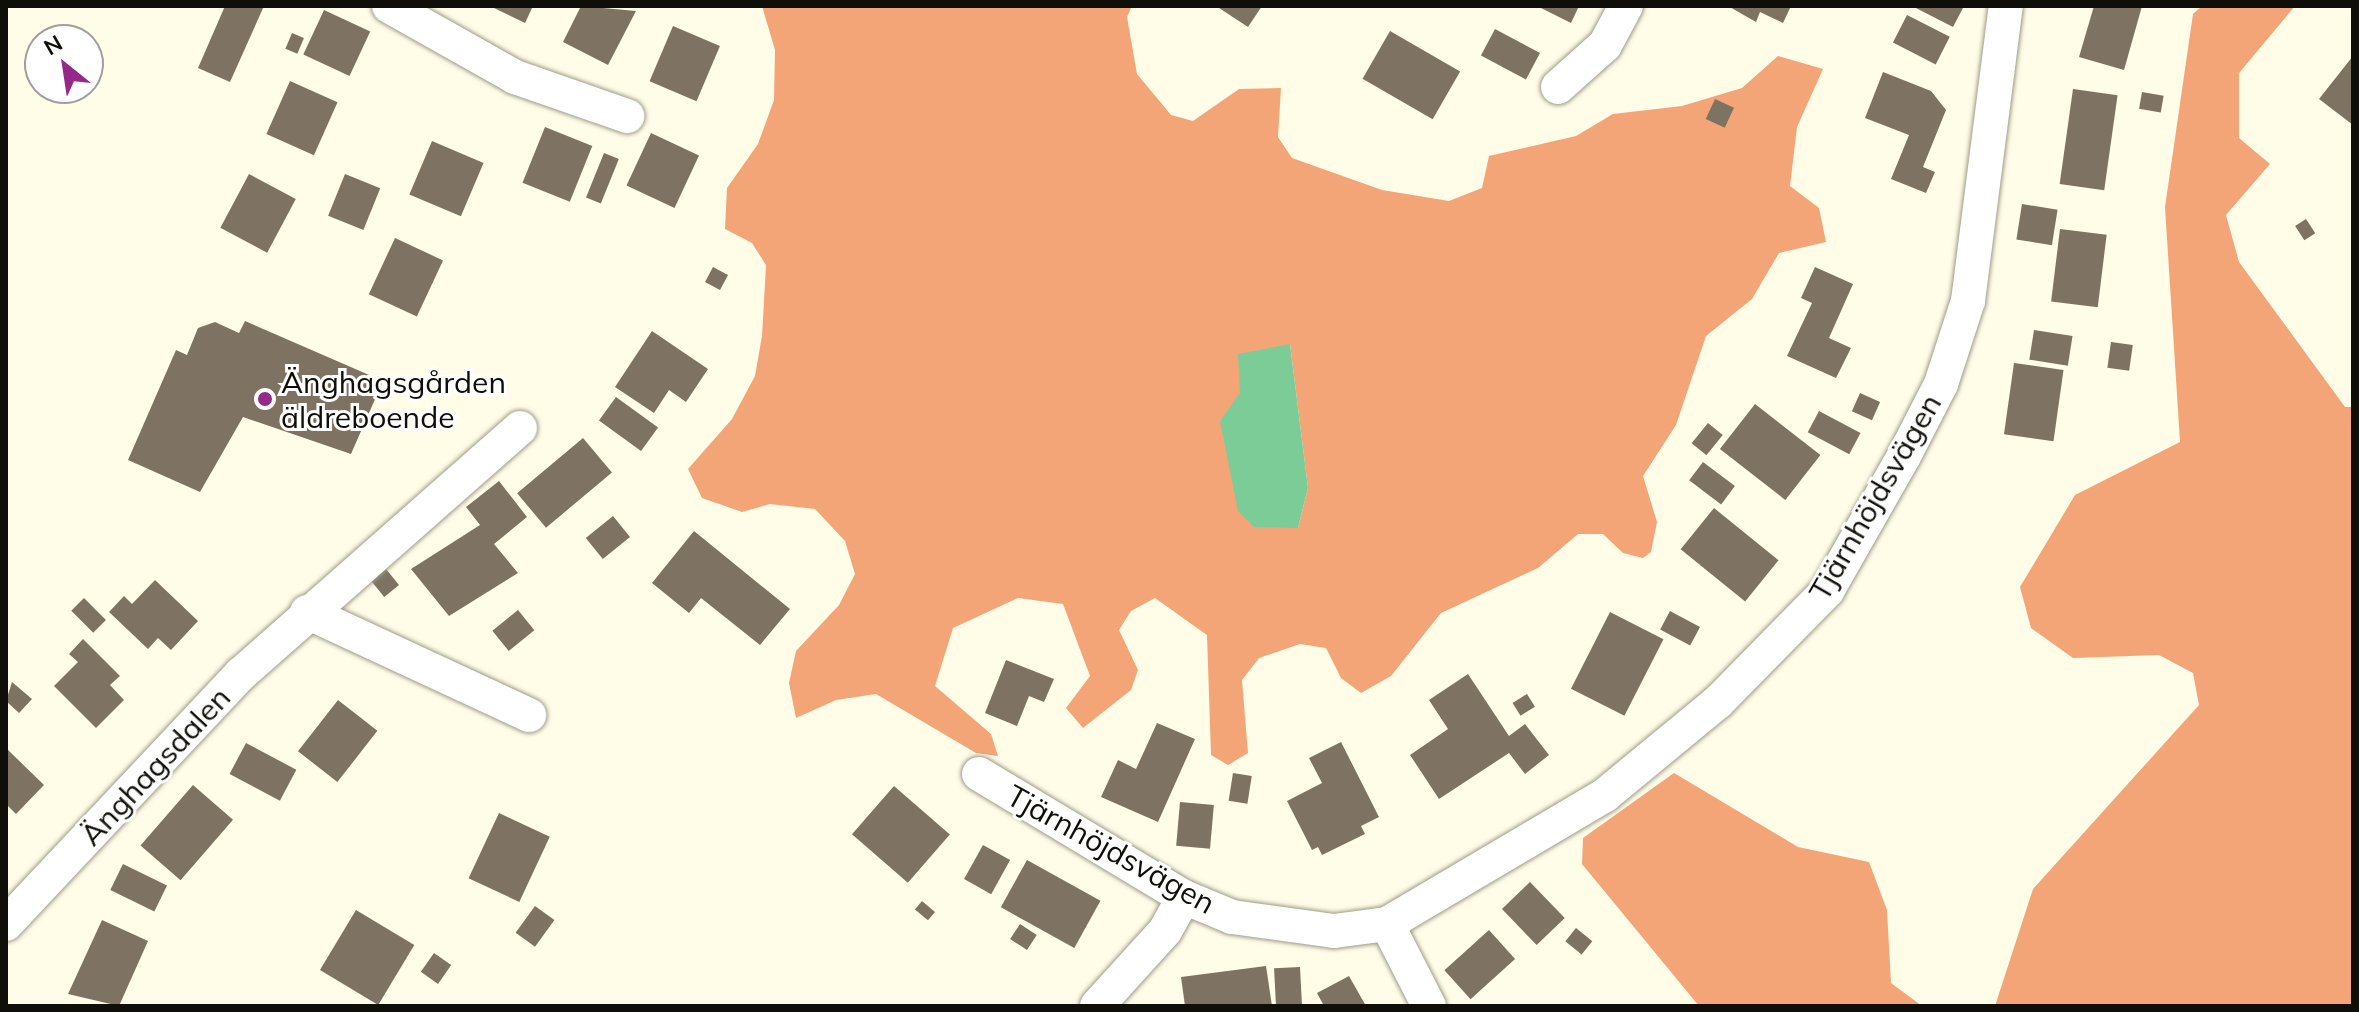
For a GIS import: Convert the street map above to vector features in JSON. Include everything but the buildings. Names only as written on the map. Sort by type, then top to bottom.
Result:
[{"type":"street","points":[[389,6],[515,77],[627,116]]},
{"type":"street","points":[[1558,87],[1605,45],[1626,6]]},
{"type":"street","name":"Tjärnhöjdsvägen","points":[[979,774],[1184,897],[1232,917],[1334,931],[1387,924],[1605,795],[1718,702],[1827,591],[1941,384],[1968,301],[2006,6]]},
{"type":"street","name":"Änghagsdalen","points":[[6,924],[307,612],[520,428]]},
{"type":"street","points":[[307,612],[529,715]]},
{"type":"street","points":[[1097,1006],[1165,931],[1184,897]]},
{"type":"street","points":[[1387,924],[1429,1006]]},
{"type":"shaded area","points":[[762,6],[1132,6],[1127,17],[1137,74],[1171,115],[1193,121],[1239,89],[1281,88],[1278,137],[1292,158],[1382,190],[1449,201],[1482,188],[1489,156],[1576,136],[1613,114],[1682,106],[1742,88],[1778,56],[1823,69],[1797,127],[1790,186],[1819,208],[1826,242],[1779,253],[1752,299],[1706,336],[1676,425],[1643,476],[1657,522],[1651,552],[1643,558],[1623,553],[1603,534],[1578,534],[1538,568],[1441,613],[1391,676],[1361,693],[1341,678],[1326,648],[1300,644],[1259,658],[1242,680],[1248,753],[1228,765],[1211,755],[1207,635],[1155,598],[1131,611],[1119,630],[1138,670],[1131,690],[1083,728],[1066,708],[1090,676],[1063,604],[1018,598],[953,628],[935,686],[991,734],[998,756],[976,753],[876,694],[836,700],[796,718],[789,683],[796,651],[839,605],[855,574],[845,541],[815,509],[770,504],[742,512],[702,498],[688,469],[732,419],[755,376],[762,336],[766,265],[752,243],[725,229],[727,188],[758,144],[774,100],[775,50]],"holes":[[[1290,344],[1308,488],[1298,528],[1220,421]]]},
{"type":"shaded area","points":[[2202,6],[2295,6],[2239,73],[2239,138],[2270,164],[2226,215],[2239,262],[2345,407],[2353,407],[2353,1006],[1995,1006],[2033,889],[2199,705],[2193,673],[2159,655],[2073,658],[2031,628],[2020,587],[2075,495],[2180,442],[2165,207],[2193,14]]},
{"type":"shaded area","points":[[1290,344],[1308,488],[1298,528],[1254,527],[1238,511],[1220,421],[1240,393],[1238,354]]},
{"type":"shaded area","points":[[1674,773],[1798,847],[1869,862],[1887,910],[1891,983],[1922,1006],[1699,1006],[1582,864],[1583,838]]},
{"type":"place","name":"Änghagsgården äldreboende","points":[[265,399]]}]
